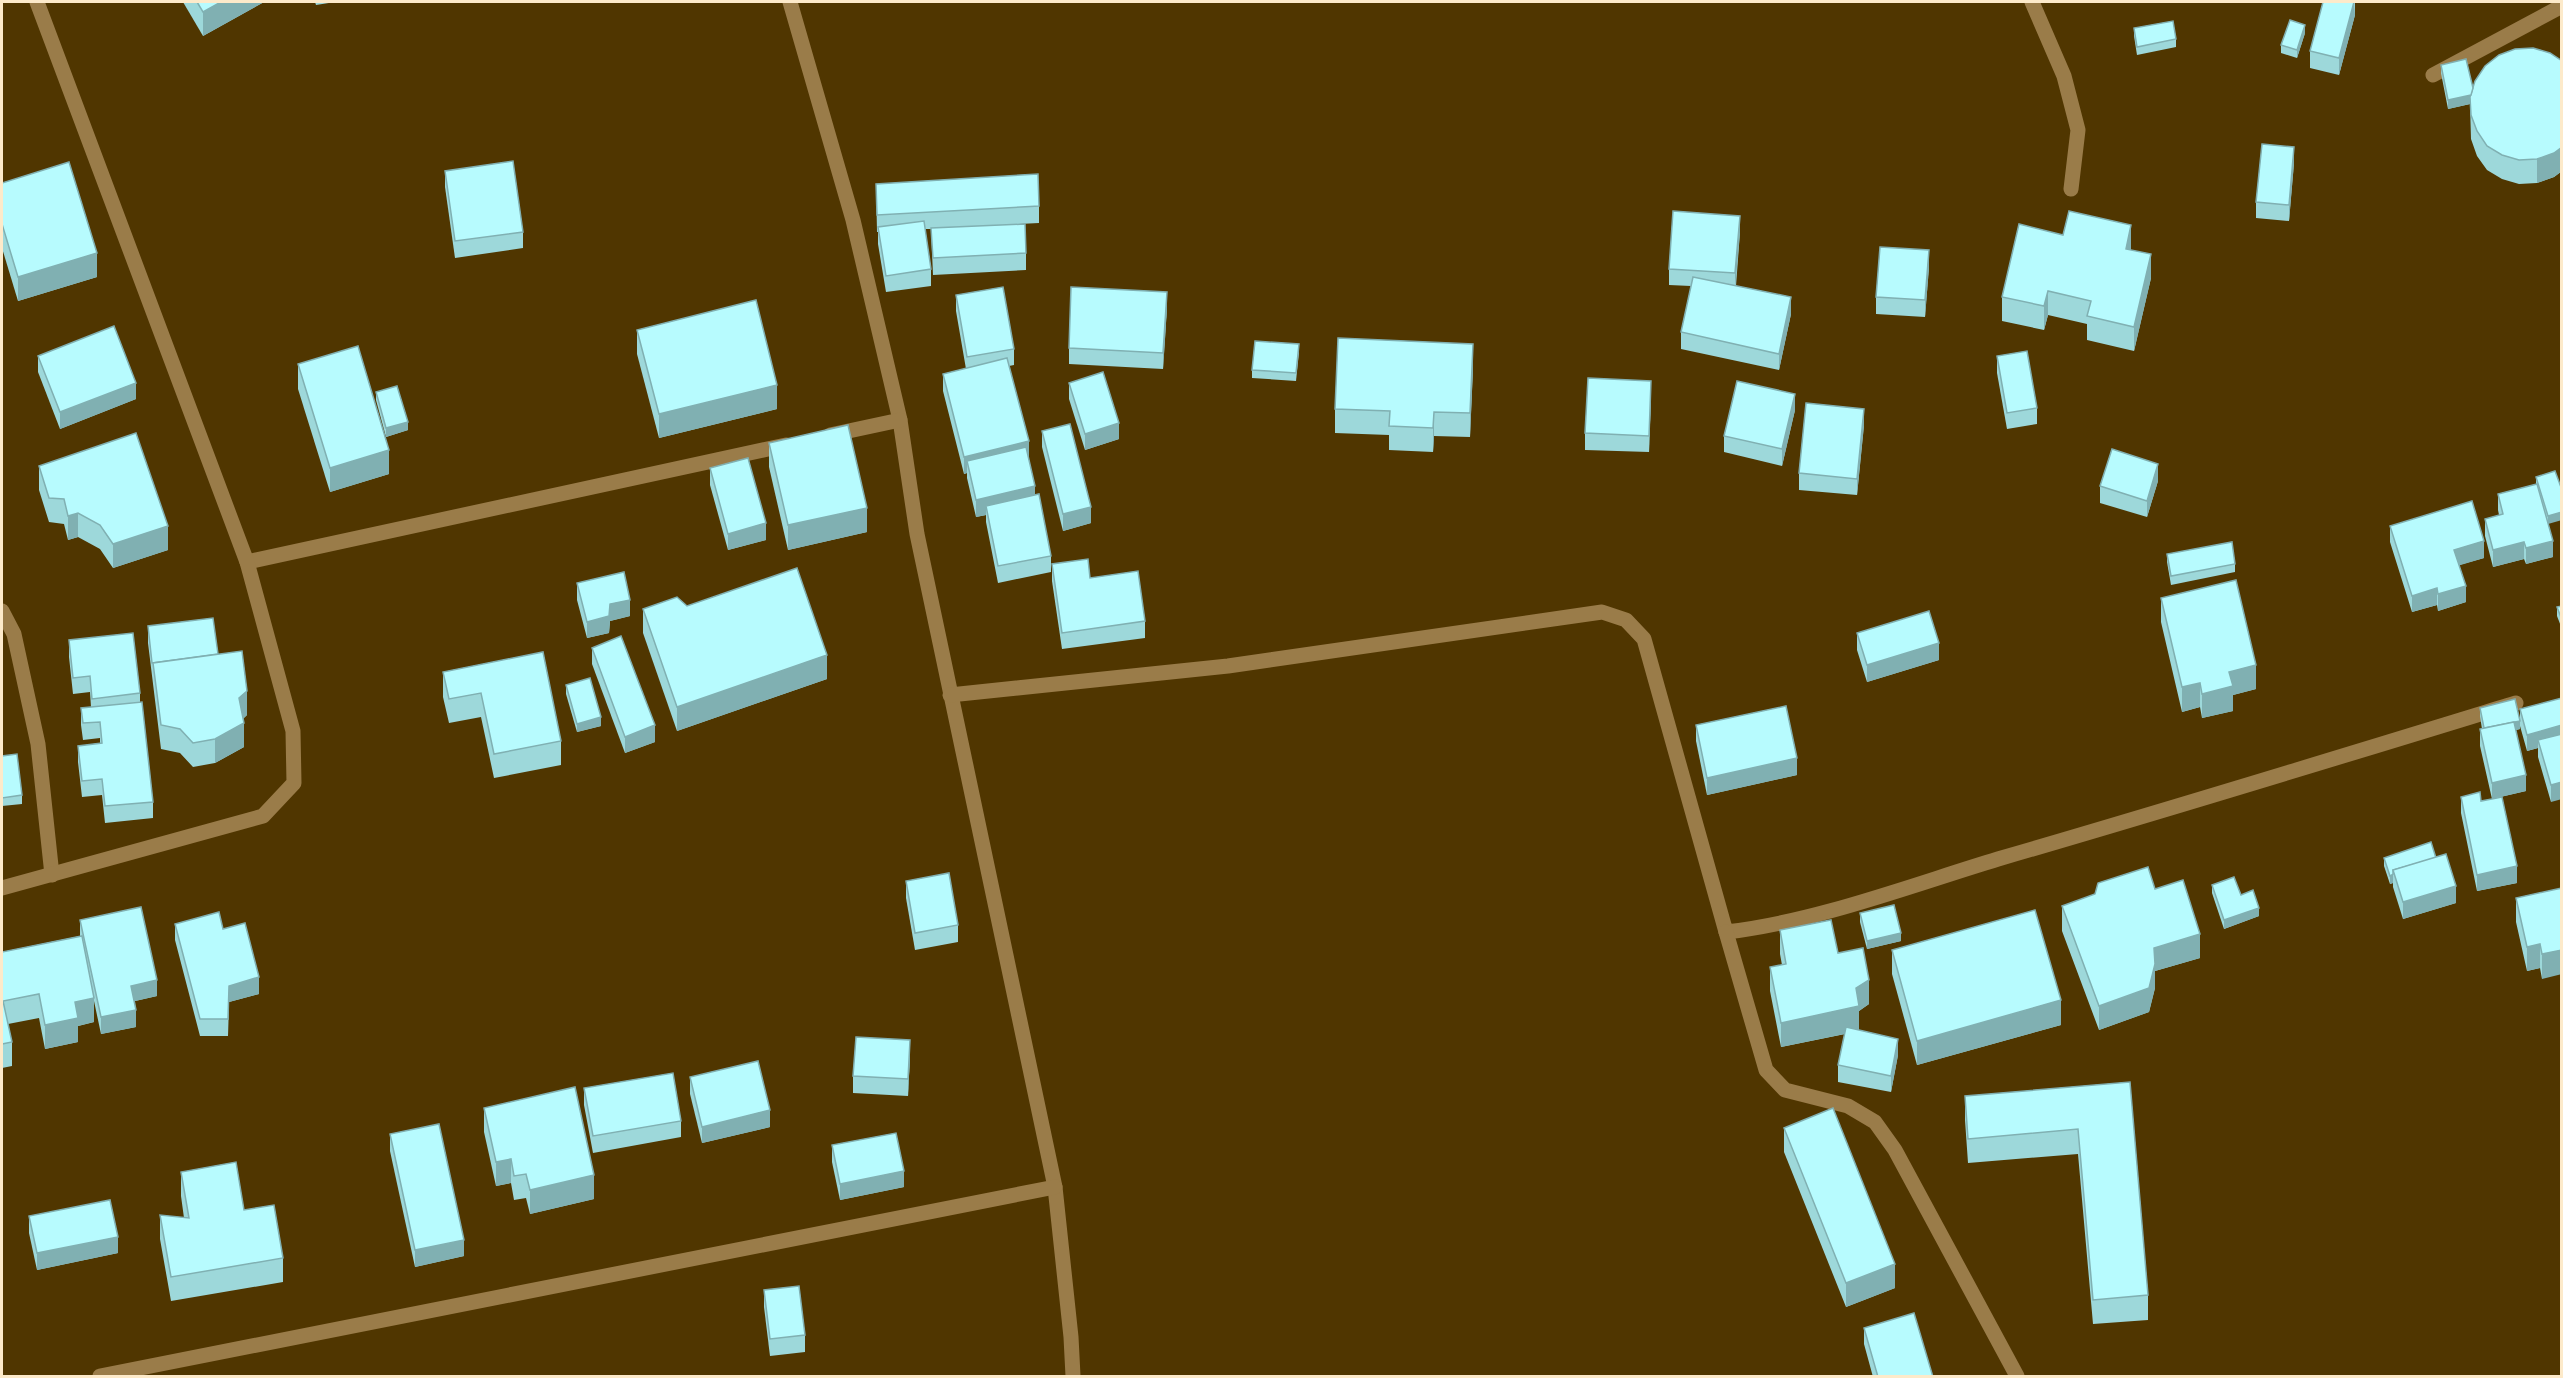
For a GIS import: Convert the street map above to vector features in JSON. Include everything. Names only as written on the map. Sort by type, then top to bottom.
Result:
[{"type":"street","points":[[2,888],[263,816],[294,783],[293,731],[247,562],[37,2]]},
{"type":"street","points":[[790,2],[853,220],[900,420],[917,534],[1055,1187],[1073,1377]]},
{"type":"street","points":[[2032,2],[2064,76],[2078,130],[2071,189]]},
{"type":"street","points":[[2433,75],[2562,6]]},
{"type":"street","points":[[247,562],[900,420]]},
{"type":"street","points":[[2,611],[14,633],[38,744],[52,875]]},
{"type":"street","points":[[951,695],[1228,666],[1602,612],[1626,620],[1644,639],[1766,1070],[1785,1090],[1848,1106],[1875,1122],[1895,1150],[2017,1377]]},
{"type":"street","points":[[1726,932],[1756,928],[1833,908],[2516,703]]},
{"type":"street","points":[[100,1377],[1055,1187]]},
{"type":"building","points":[[197,2],[221,2],[203,12]]},
{"type":"building","points":[[2323,2],[2354,2],[2339,58],[2310,51]]},
{"type":"building","points":[[2290,20],[2305,25],[2297,50],[2281,45]]},
{"type":"building","points":[[2173,21],[2176,39],[2137,47],[2134,28]]},
{"type":"building","points":[[2533,48],[2550,53],[2562,61],[2562,147],[2554,153],[2537,159],[2519,160],[2502,155],[2487,146],[2477,131],[2471,115],[2470,97],[2475,81],[2485,66],[2499,55],[2515,49]]},
{"type":"building","points":[[2466,59],[2473,88],[2471,95],[2448,100],[2441,65]]},
{"type":"building","points":[[2262,144],[2294,147],[2289,205],[2256,202]]},
{"type":"building","points":[[513,161],[523,232],[455,241],[445,171]]},
{"type":"building","points":[[69,162],[97,253],[18,277],[2,224],[2,183]]},
{"type":"building","points":[[1038,174],[1039,206],[877,215],[876,184]]},
{"type":"building","points":[[1673,211],[1740,216],[1735,273],[1669,269]]},
{"type":"building","points":[[2069,211],[2131,225],[2126,249],[2151,254],[2134,327],[2087,316],[2091,301],[2048,291],[2044,306],[2002,297],[2019,224],[2063,235]]},
{"type":"building","points":[[924,221],[931,269],[886,276],[878,227]]},
{"type":"building","points":[[1025,224],[1026,253],[933,258],[931,228]]},
{"type":"building","points":[[1880,247],[1929,250],[1925,300],[1876,297]]},
{"type":"building","points":[[1693,277],[1791,297],[1779,354],[1681,332]]},
{"type":"building","points":[[1003,287],[1014,349],[967,357],[956,295]]},
{"type":"building","points":[[1071,287],[1167,292],[1163,353],[1069,348]]},
{"type":"building","points":[[756,300],[777,385],[659,414],[637,330]]},
{"type":"building","points":[[114,326],[136,383],[60,412],[38,356]]},
{"type":"building","points":[[1338,338],[1473,344],[1470,413],[1434,412],[1433,428],[1389,426],[1390,411],[1335,409]]},
{"type":"building","points":[[1255,341],[1299,344],[1296,373],[1252,370]]},
{"type":"building","points":[[358,346],[389,450],[330,468],[298,364]]},
{"type":"building","points":[[2027,351],[2037,408],[2007,413],[1997,356]]},
{"type":"building","points":[[1007,358],[1029,441],[964,457],[943,374]]},
{"type":"building","points":[[1103,372],[1119,423],[1085,434],[1069,383]]},
{"type":"building","points":[[1588,378],[1651,381],[1649,436],[1585,433]]},
{"type":"building","points":[[1737,381],[1795,394],[1782,449],[1724,436]]},
{"type":"building","points":[[397,386],[408,422],[386,428],[376,392]]},
{"type":"building","points":[[1806,403],[1864,409],[1857,479],[1799,473]]},
{"type":"building","points":[[1070,424],[1091,507],[1063,514],[1042,431]]},
{"type":"building","points":[[848,425],[867,508],[788,525],[769,443]]},
{"type":"building","points":[[136,433],[168,526],[113,544],[100,525],[78,513],[68,516],[64,499],[49,498],[39,466]]},
{"type":"building","points":[[1026,447],[1035,486],[976,500],[967,461]]},
{"type":"building","points":[[2112,449],[2158,464],[2147,501],[2100,486]]},
{"type":"building","points":[[748,458],[766,523],[728,534],[710,468]]},
{"type":"building","points":[[2555,471],[2562,490],[2562,512],[2548,516],[2536,477]]},
{"type":"building","points":[[2537,484],[2553,541],[2526,548],[2524,542],[2493,550],[2485,519],[2503,514],[2498,494]]},
{"type":"building","points":[[1039,494],[1051,556],[998,566],[986,506]]},
{"type":"building","points":[[2472,501],[2484,541],[2454,550],[2466,586],[2438,594],[2437,588],[2412,596],[2390,526]]},
{"type":"building","points":[[2232,542],[2235,564],[2171,576],[2167,554]]},
{"type":"building","points":[[1088,559],[1090,578],[1138,571],[1145,621],[1062,633],[1052,564]]},
{"type":"building","points":[[797,568],[827,655],[677,707],[643,609],[677,597],[687,606]]},
{"type":"building","points":[[624,572],[630,600],[610,604],[609,616],[587,622],[577,583]]},
{"type":"building","points":[[2236,580],[2256,665],[2229,672],[2233,686],[2202,694],[2200,683],[2182,687],[2161,598]]},
{"type":"building","points":[[2562,606],[2562,620],[2557,607]]},
{"type":"building","points":[[1929,611],[1939,643],[1867,665],[1857,633]]},
{"type":"building","points":[[213,618],[218,654],[152,663],[148,626]]},
{"type":"building","points":[[133,633],[140,693],[92,699],[90,676],[73,678],[69,640]]},
{"type":"building","points":[[621,636],[655,725],[625,737],[592,648]]},
{"type":"building","points":[[242,651],[247,691],[239,698],[244,723],[215,739],[193,743],[180,729],[161,725],[153,663]]},
{"type":"building","points":[[543,652],[561,741],[494,754],[481,693],[449,699],[443,672]]},
{"type":"building","points":[[590,678],[601,717],[577,724],[566,685]]},
{"type":"building","points":[[2562,698],[2562,725],[2527,735],[2520,709]]},
{"type":"building","points":[[2515,699],[2520,721],[2484,728],[2480,708]]},
{"type":"building","points":[[142,702],[153,802],[105,806],[102,779],[82,781],[78,746],[102,743],[100,722],[83,723],[81,708]]},
{"type":"building","points":[[1786,706],[1797,758],[1707,778],[1696,725]]},
{"type":"building","points":[[2514,722],[2526,775],[2492,783],[2480,729]]},
{"type":"building","points":[[2562,734],[2562,782],[2551,785],[2538,740]]},
{"type":"building","points":[[17,754],[22,795],[2,798],[2,756]]},
{"type":"building","points":[[2480,792],[2481,801],[2502,797],[2517,866],[2477,875],[2461,797]]},
{"type":"building","points":[[2431,842],[2436,858],[2393,870],[2390,876],[2384,858]]},
{"type":"building","points":[[2446,854],[2456,886],[2403,902],[2393,870]]},
{"type":"building","points":[[2148,867],[2155,889],[2183,880],[2200,934],[2154,948],[2155,964],[2149,988],[2099,1006],[2062,906],[2095,894],[2098,883]]},
{"type":"building","points":[[949,873],[958,925],[915,933],[906,881]]},
{"type":"building","points":[[2234,877],[2241,895],[2253,890],[2259,908],[2224,920],[2212,885]]},
{"type":"building","points":[[2562,888],[2562,950],[2542,954],[2540,944],[2527,947],[2516,898]]},
{"type":"building","points":[[1894,905],[1901,933],[1867,941],[1860,913]]},
{"type":"building","points":[[141,907],[157,980],[131,986],[136,1010],[101,1017],[80,920]]},
{"type":"building","points":[[2035,910],[2061,1000],[1917,1041],[1892,950]]},
{"type":"building","points":[[219,912],[223,929],[245,923],[259,977],[229,986],[228,1019],[200,1019],[175,924]]},
{"type":"building","points":[[1831,920],[1838,953],[1863,948],[1869,980],[1856,988],[1859,1006],[1781,1023],[1770,967],[1786,964],[1780,930]]},
{"type":"building","points":[[82,936],[94,998],[75,1002],[78,1018],[45,1025],[39,994],[3,1001],[12,1042],[2,1044],[2,952]]},
{"type":"building","points":[[1846,1027],[1898,1039],[1891,1076],[1838,1065]]},
{"type":"building","points":[[856,1037],[910,1040],[908,1079],[853,1076]]},
{"type":"building","points":[[758,1061],[770,1110],[702,1127],[690,1077]]},
{"type":"building","points":[[673,1073],[681,1121],[593,1136],[584,1088]]},
{"type":"building","points":[[2130,1082],[2148,1295],[2093,1300],[2078,1129],[1968,1139],[1965,1096]]},
{"type":"building","points":[[575,1087],[594,1175],[530,1190],[526,1174],[514,1176],[511,1159],[496,1162],[484,1108]]},
{"type":"building","points":[[1833,1108],[1895,1264],[1846,1283],[1784,1128]]},
{"type":"building","points":[[439,1124],[464,1240],[415,1250],[390,1134]]},
{"type":"building","points":[[896,1133],[904,1171],[840,1184],[832,1145]]},
{"type":"building","points":[[236,1162],[244,1210],[274,1205],[283,1258],[171,1277],[160,1215],[189,1218],[181,1172]]},
{"type":"building","points":[[110,1200],[118,1237],[37,1253],[29,1216]]},
{"type":"building","points":[[799,1286],[805,1335],[770,1339],[764,1290]]},
{"type":"building","points":[[1914,1313],[1933,1377],[1878,1377],[1864,1328]]}]
